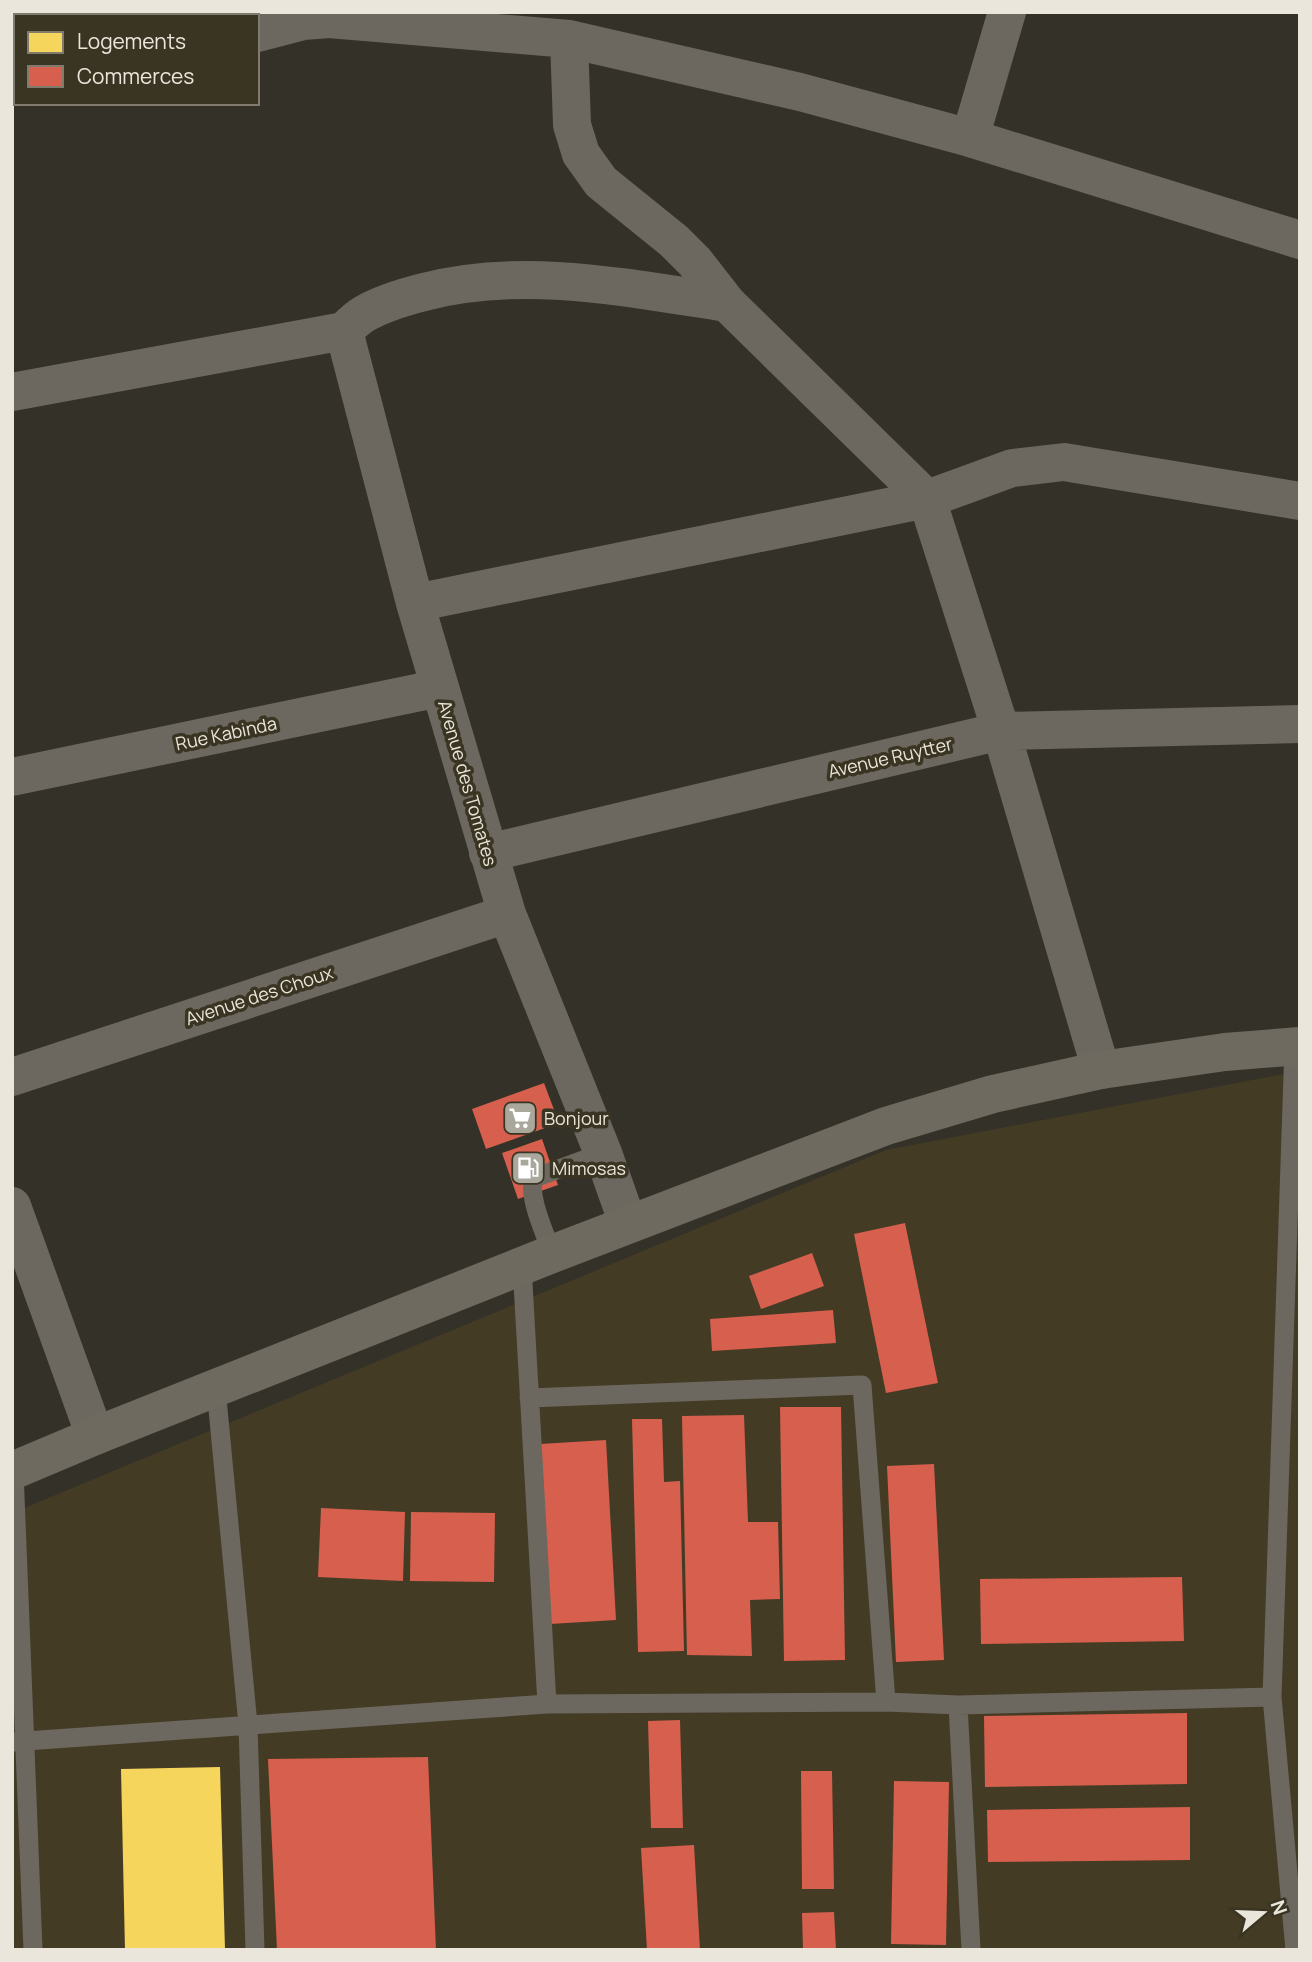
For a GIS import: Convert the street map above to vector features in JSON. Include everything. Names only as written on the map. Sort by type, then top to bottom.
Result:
[{"type":"main road","points":[[13,1471],[628,1224],[886,1126],[993,1094],[1101,1070],[1225,1052],[1297,1046]]},
{"type":"street","points":[[971,138],[1007,12]]},
{"type":"street","points":[[259,32],[303,21],[405,18],[569,39],[800,92],[971,138],[1300,240]]},
{"type":"street","points":[[569,39],[572,125],[581,154],[601,182],[674,241],[695,262],[727,303],[927,499],[1001,731],[1101,1070]]},
{"type":"street","points":[[12,392],[344,331],[363,314],[391,301],[452,285],[491,280],[589,282],[727,303]]},
{"type":"street","name":"Avenue des Tomates","points":[[344,331],[415,603],[507,914],[603,1153],[628,1224]]},
{"type":"street","points":[[415,603],[927,499],[1012,468],[1064,462],[1300,501]]},
{"type":"street","name":"Rue Kabinda","points":[[12,777],[440,688]]},
{"type":"street","name":"Avenue Ruytter","points":[[488,853],[1001,731],[1300,723]]},
{"type":"street","name":"Avenue des Choux","points":[[12,1077],[507,914]]},
{"type":"street","points":[[12,1206],[95,1436]]},
{"type":"lane","points":[[1295,1950],[1272,1697],[1297,1046]]},
{"type":"lane","points":[[547,1704],[529,1398],[537,1260],[532,1184],[534,1178],[603,1153]]},
{"type":"lane","points":[[529,1398],[862,1385],[886,1702]]},
{"type":"lane","points":[[216,1388],[248,1725],[255,1950]]},
{"type":"lane","points":[[13,1471],[18,1742],[33,1950]]},
{"type":"lane","points":[[18,1742],[547,1704],[886,1702],[958,1705],[1272,1697]]},
{"type":"lane","points":[[958,1705],[971,1950]]},
{"type":"shaded area","points":[[1300,1071],[1300,1950],[12,1950],[12,1513],[886,1150]]},
{"type":"building: Logements","points":[[220,1767],[225,1950],[125,1950],[121,1769]]},
{"type":"building: Commerces","points":[[544,1083],[559,1123],[486,1149],[472,1109]]},
{"type":"building: Commerces","points":[[542,1139],[558,1185],[518,1199],[502,1153]]},
{"type":"building: Commerces","points":[[905,1223],[938,1383],[886,1393],[854,1234]]},
{"type":"building: Commerces","points":[[812,1253],[824,1286],[761,1309],[749,1276]]},
{"type":"building: Commerces","points":[[833,1310],[836,1343],[712,1351],[710,1319]]},
{"type":"building: Commerces","points":[[780,1407],[841,1407],[845,1660],[784,1661]]},
{"type":"building: Commerces","points":[[744,1415],[748,1522],[778,1522],[780,1599],[750,1600],[752,1656],[687,1655],[682,1416]]},
{"type":"building: Commerces","points":[[632,1419],[662,1419],[664,1482],[680,1481],[684,1651],[638,1652]]},
{"type":"building: Commerces","points":[[606,1440],[616,1620],[550,1624],[540,1444]]},
{"type":"building: Commerces","points":[[934,1464],[944,1660],[896,1662],[887,1466]]},
{"type":"building: Commerces","points":[[321,1508],[405,1512],[403,1581],[318,1577]]},
{"type":"building: Commerces","points":[[411,1512],[495,1513],[494,1582],[410,1581]]},
{"type":"building: Commerces","points":[[1182,1577],[1184,1641],[981,1644],[980,1579]]},
{"type":"building: Commerces","points":[[1187,1713],[1187,1784],[985,1787],[984,1716]]},
{"type":"building: Commerces","points":[[680,1720],[683,1828],[651,1828],[648,1721]]},
{"type":"building: Commerces","points":[[428,1757],[436,1950],[277,1950],[268,1759]]},
{"type":"building: Commerces","points":[[801,1771],[832,1771],[834,1889],[802,1889]]},
{"type":"building: Commerces","points":[[894,1781],[949,1782],[946,1945],[891,1944]]},
{"type":"building: Commerces","points":[[1190,1807],[1190,1860],[988,1862],[987,1810]]},
{"type":"building: Commerces","points":[[694,1845],[700,1950],[647,1950],[641,1848]]},
{"type":"building: Commerces","points":[[834,1912],[836,1950],[803,1950],[802,1913]]},
{"type":"place","name":"Bonjour","points":[[520,1118]]},
{"type":"place","name":"Mimosas","points":[[528,1168]]}]
